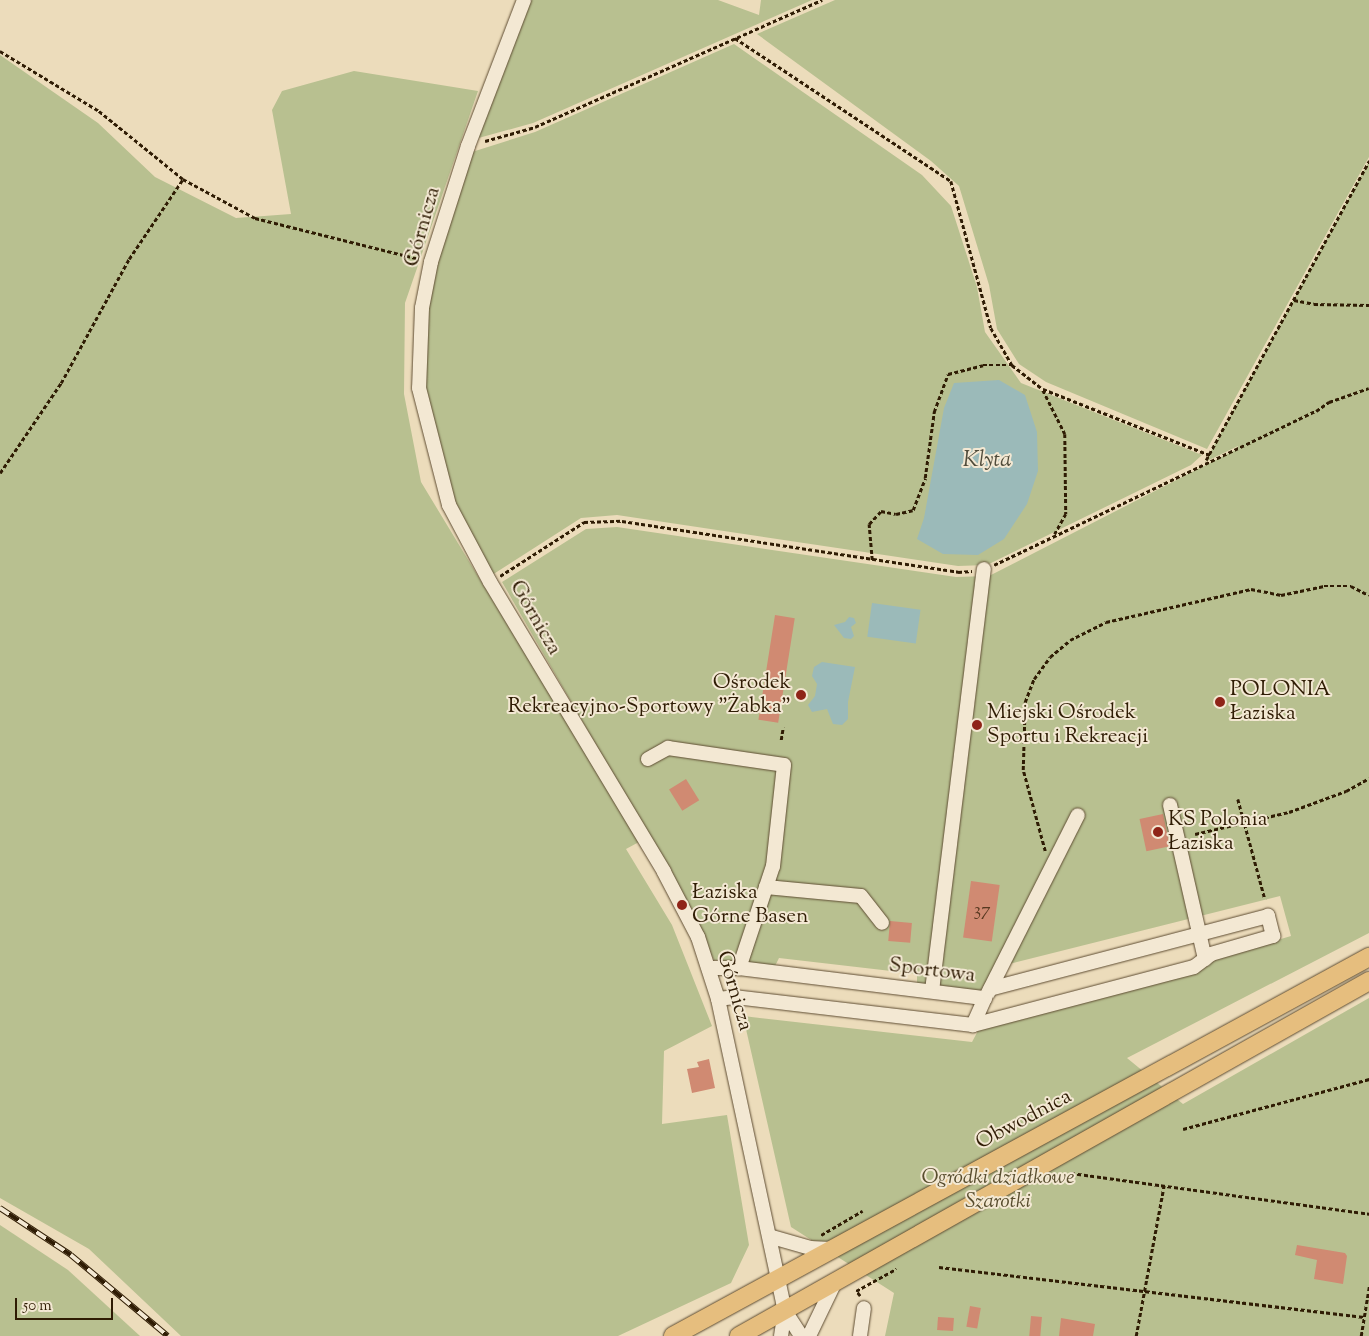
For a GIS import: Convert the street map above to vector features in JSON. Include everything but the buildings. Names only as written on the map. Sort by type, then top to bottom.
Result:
[{"type":"main road","name":"Obwodnica","points":[[673,1336],[1369,957]]},
{"type":"main road","points":[[739,1336],[1369,981]]},
{"type":"street","name":"Górnicza","points":[[524,0],[468,146],[431,262],[422,308],[420,388],[449,505],[490,582],[664,872],[698,937],[718,999],[772,1237],[778,1280],[785,1311]]},
{"type":"street","points":[[932,991],[984,569]]},
{"type":"street","points":[[648,760],[668,748],[784,765],[773,866],[739,968]]},
{"type":"street","points":[[1170,805],[1205,959]]},
{"type":"street","points":[[988,994],[1078,814]]},
{"type":"street","points":[[766,887],[861,896],[882,923]]},
{"type":"street","points":[[718,999],[736,997],[973,1025],[1194,967],[1211,954],[1273,936],[1271,926],[1268,916],[988,994]]},
{"type":"street","name":"Sportowa","points":[[709,968],[739,968],[932,991],[988,994],[973,1025]]},
{"type":"street","points":[[772,1237],[810,1248],[831,1249]]},
{"type":"street","points":[[810,1336],[835,1282]]},
{"type":"street","points":[[860,1336],[863,1304]]},
{"type":"street","points":[[781,1336],[785,1311]]},
{"type":"street","points":[[785,1311],[801,1336]]},
{"type":"path","points":[[468,146],[535,127],[822,0]]},
{"type":"path","points":[[735,38],[951,181],[991,328],[1012,365],[1043,390],[1210,455]]},
{"type":"path","points":[[0,51],[99,111],[183,179],[255,218],[431,262]]},
{"type":"path","points":[[1205,462],[1369,161]]},
{"type":"path","points":[[0,473],[61,383],[129,260],[183,179]]},
{"type":"path","points":[[1294,300],[1314,304],[1369,305]]},
{"type":"path","points":[[872,560],[869,524],[881,511],[896,514],[913,510],[925,478],[934,412],[948,374],[982,365],[1012,365]]},
{"type":"path","points":[[490,582],[584,522],[622,520],[958,572],[984,569],[1205,462],[1316,411],[1329,402],[1369,388]]},
{"type":"path","points":[[1043,390],[1065,434],[1066,514],[1055,536]]},
{"type":"path","points":[[1051,869],[1023,770],[1025,702],[1034,679],[1063,646],[1106,622],[1251,590],[1280,595],[1324,586],[1351,586],[1369,595]]},
{"type":"path","points":[[781,740],[783,727]]},
{"type":"path","points":[[1195,834],[1243,824],[1322,801],[1369,778]]},
{"type":"path","points":[[1238,799],[1243,824],[1265,899]]},
{"type":"path","points":[[1183,1129],[1369,1079]]},
{"type":"path","points":[[1071,1173],[1369,1214]]},
{"type":"path","points":[[1136,1336],[1164,1185]]},
{"type":"path","points":[[820,1235],[862,1211]]},
{"type":"path","points":[[939,1268],[1364,1317]]},
{"type":"path","points":[[863,1304],[856,1291],[896,1269]]},
{"type":"path","points":[[1361,1336],[1369,1287]]},
{"type":"green space","points":[[531,0],[718,0],[759,15],[761,0],[812,0],[533,123],[475,139]]},
{"type":"green space","points":[[835,0],[1369,0],[1369,157],[1207,449],[1046,382],[1019,364],[997,329],[989,285],[959,186],[931,161],[757,34]]},
{"type":"green space","points":[[734,44],[922,175],[951,206],[977,287],[985,332],[1021,383],[1202,455],[1191,465],[987,565],[958,566],[617,515],[581,518],[492,575],[436,478],[419,392],[420,305],[472,152],[535,132]]},
{"type":"green space","points":[[0,55],[98,123],[155,177],[236,218],[291,214],[272,110],[282,91],[354,71],[478,91],[405,303],[404,394],[421,482],[639,842],[626,849],[672,925],[712,1026],[664,1051],[662,1124],[727,1115],[749,1245],[731,1283],[618,1336],[181,1336],[89,1249],[0,1198]]},
{"type":"green space","name":"Miejski Ośrodek Sportu i Rekreacji","points":[[1369,161],[1369,933],[1127,1058],[1183,1104],[1369,998],[1369,1336],[885,1336],[894,1293],[791,1227],[743,1016],[972,1042],[980,1027],[1291,936],[1280,896],[993,968],[983,993],[917,985],[917,974],[779,958],[774,968],[714,960],[667,868],[502,582],[586,529],[617,527],[956,577],[989,576],[1237,449],[1238,446],[1205,462]]},
{"type":"green space","points":[[0,1225],[68,1270],[140,1336],[0,1336]]},
{"type":"water","name":"Klyta","points":[[999,380],[1025,395],[1037,432],[1038,471],[1027,504],[1004,539],[978,555],[943,554],[917,539],[924,518],[944,408],[954,383]]},
{"type":"water","points":[[872,603],[921,610],[916,643],[867,637]]},
{"type":"water","points":[[849,617],[854,618],[856,623],[851,627],[854,636],[851,639],[844,638],[834,625],[845,622]]},
{"type":"water","points":[[822,662],[855,667],[848,702],[848,719],[842,725],[833,724],[827,709],[812,712],[808,705],[815,696],[817,684],[812,676],[814,667]]},
{"type":"railway","points":[[0,1208],[71,1255],[168,1336]]},
{"type":"place","name":"Ośrodek Rekreacyjno-Sportowy \"Żabka\"","points":[[801,695]]},
{"type":"place","name":"POLONIA Łaziska","points":[[1220,702]]},
{"type":"place","name":"Miejski Ośrodek Sportu i Rekreacji","points":[[977,725]]},
{"type":"place","name":"KS Polonia Łaziska","points":[[1158,832]]},
{"type":"place","name":"Łaziska Górne Basen","points":[[682,905]]},
{"type":"park label","name":"Ogródki działkowe Szarotki","points":[[998,1190]]}]
